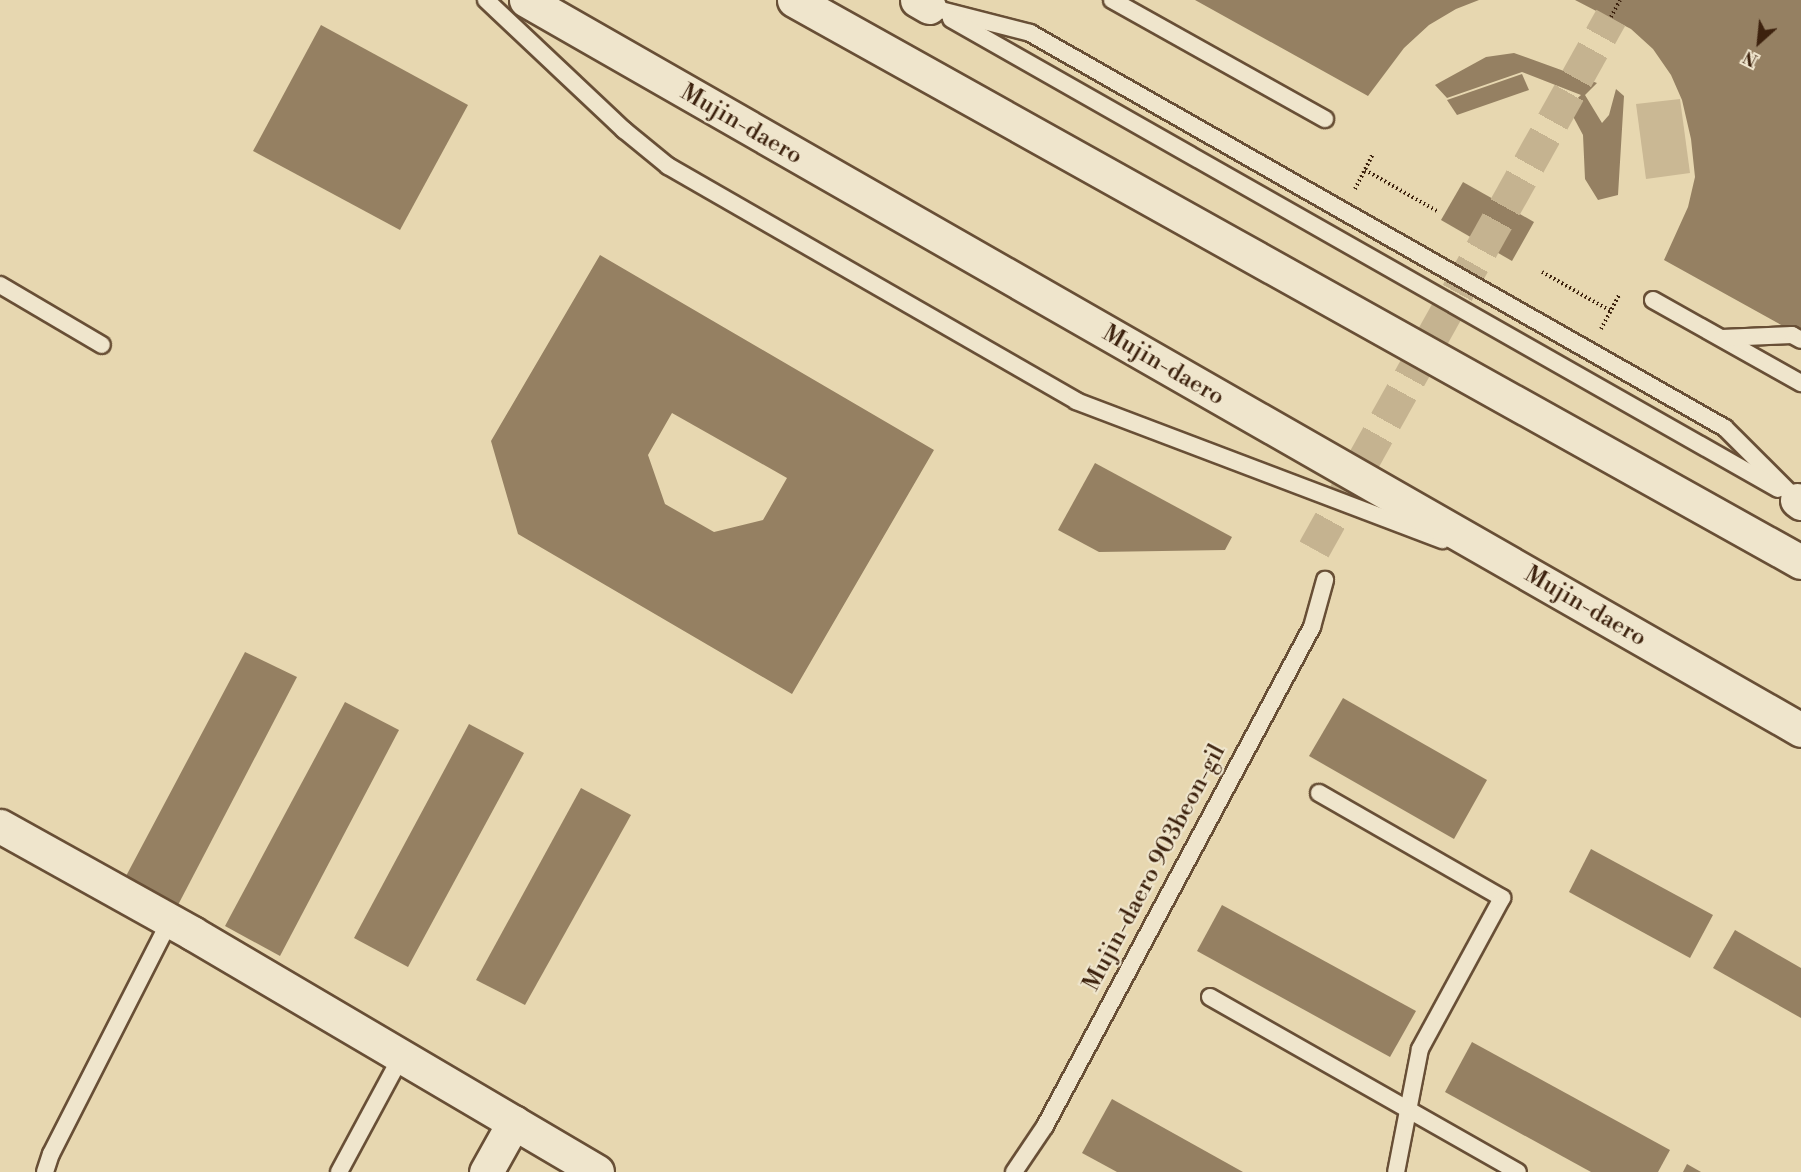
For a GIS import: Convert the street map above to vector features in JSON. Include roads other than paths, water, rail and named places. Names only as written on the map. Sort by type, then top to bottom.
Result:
[{"type":"main road","name":"Mujin-daero","points":[[526,0],[1801,730]]},
{"type":"main road","points":[[794,0],[1801,562]]},
{"type":"main road","points":[[0,826],[170,920],[597,1172]]},
{"type":"main road","points":[[486,1172],[514,1122]]},
{"type":"lane","points":[[486,0],[624,130],[668,166],[1076,401],[1518,568]]},
{"type":"lane","points":[[1103,0],[1116,2],[1325,119]]},
{"type":"lane","points":[[923,3],[1030,33],[1725,428],[1799,502]]},
{"type":"lane","points":[[923,3],[1799,502]]},
{"type":"lane","points":[[0,285],[102,345]]},
{"type":"lane","points":[[1653,300],[1801,383]]},
{"type":"lane","points":[[1721,338],[1792,335],[1801,340]]},
{"type":"lane","name":"Mujin-daero 903beon-gil","points":[[1014,1172],[1045,1126],[1312,627],[1325,580]]},
{"type":"lane","points":[[1319,793],[1502,898],[1420,1049],[1396,1172]]},
{"type":"lane","points":[[45,1172],[51,1154],[170,920]]},
{"type":"lane","points":[[1210,997],[1518,1172]]},
{"type":"lane","points":[[339,1172],[402,1055]]},
{"type":"tunnel","points":[[1314,549],[1611,17]]}]
